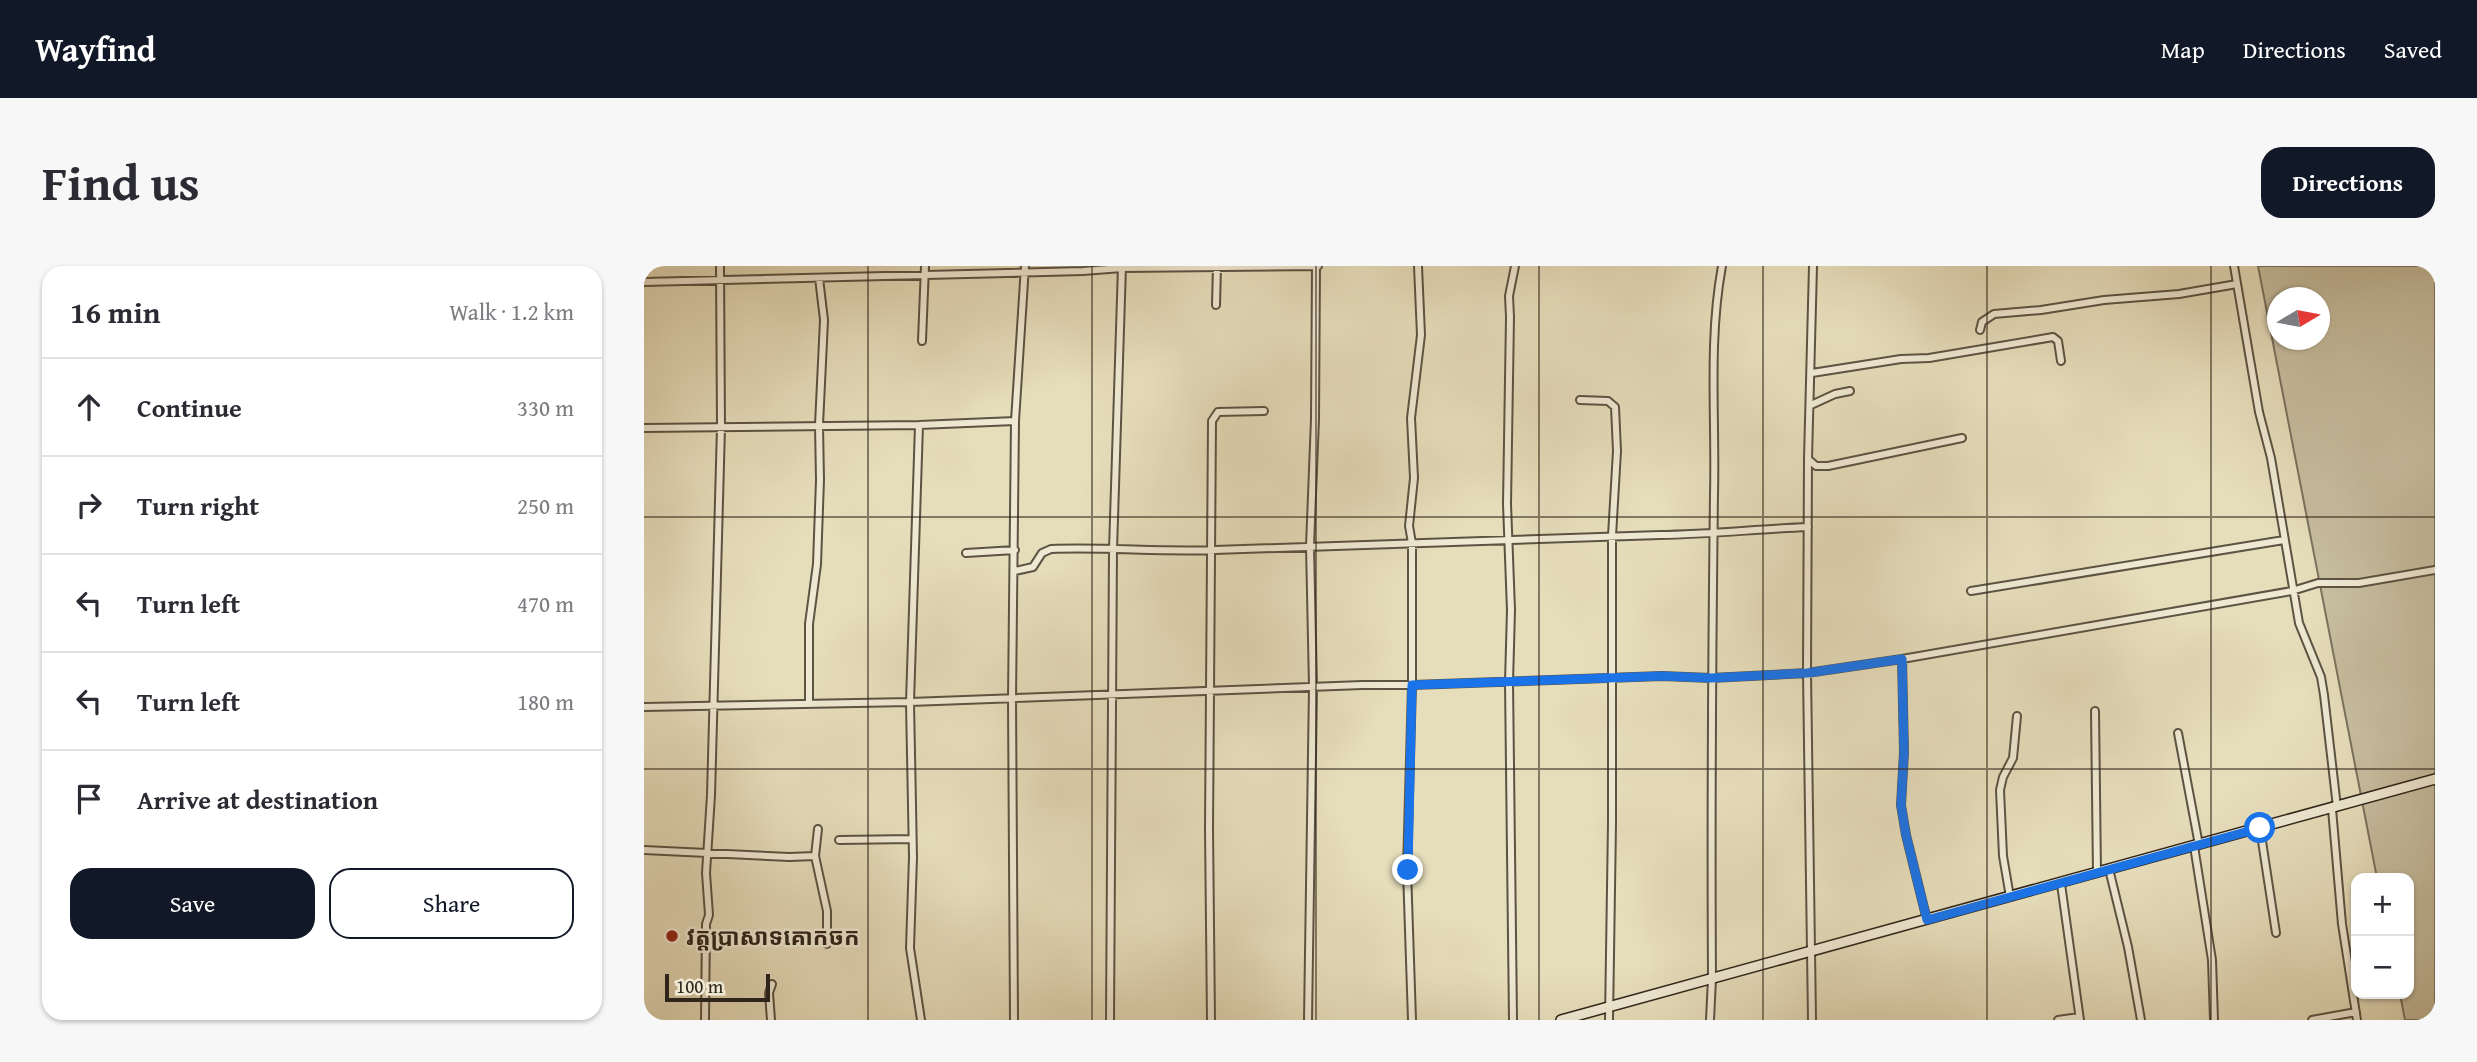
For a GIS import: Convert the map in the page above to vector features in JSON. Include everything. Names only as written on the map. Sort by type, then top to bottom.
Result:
[{"type":"street","points":[[705,1020],[706,924],[709,915],[706,873],[714,706],[721,427],[720,266]]},
{"type":"street","points":[[922,341],[925,266]]},
{"type":"street","points":[[644,282],[925,275],[1025,269],[1317,266],[1310,546],[1313,687],[1308,1020]]},
{"type":"street","points":[[1412,1020],[1408,870],[1412,685],[1412,544],[1409,526],[1414,478],[1411,418],[1421,335],[1418,266]]},
{"type":"street","points":[[1513,1020],[1509,682],[1511,610],[1507,504],[1510,317],[1508,296],[1515,266]]},
{"type":"street","points":[[1710,1020],[1713,979],[1711,678],[1716,430],[1713,346],[1722,266]]},
{"type":"street","points":[[1812,1020],[1807,673],[1808,459],[1813,266]]},
{"type":"street","points":[[2234,266],[2259,412],[2271,458],[2292,592],[2308,651],[2321,677],[2342,924],[2356,1016],[2312,1020]]},
{"type":"street","points":[[1110,1020],[1113,550],[1122,267]]},
{"type":"street","points":[[1216,305],[1217,267]]},
{"type":"street","points":[[1014,1020],[1012,699],[1015,421],[1025,269]]},
{"type":"street","points":[[809,704],[809,624],[818,536],[824,320],[819,278]]},
{"type":"street","points":[[1980,330],[1982,322],[1994,314],[2104,300],[2179,295],[2237,284]]},
{"type":"street","points":[[1812,373],[1901,359],[1929,358],[2053,337],[2058,341],[2061,361]]},
{"type":"street","points":[[1811,404],[1850,391]]},
{"type":"street","points":[[1580,400],[1608,401],[1615,407],[1617,451],[1612,536],[1609,1020]]},
{"type":"street","points":[[1211,1020],[1209,828],[1212,421],[1218,412],[1264,411]]},
{"type":"street","points":[[644,428],[919,425],[1015,421]]},
{"type":"street","points":[[919,425],[910,702],[910,948],[921,1020]]},
{"type":"street","points":[[1808,459],[1816,466],[1828,466],[1962,438]]},
{"type":"street","points":[[1015,571],[1025,571],[1033,567],[1042,552],[1051,550],[1213,550],[1460,543],[1509,539],[1662,536],[1808,527]]},
{"type":"street","points":[[1971,592],[2284,540]]},
{"type":"street","points":[[966,553],[1015,550]]},
{"type":"street","points":[[644,707],[910,702],[1362,685],[1662,676],[1711,678],[1807,673],[2292,592],[2318,583],[2359,583],[2435,570]]},
{"type":"street","points":[[1902,659],[1904,752],[1901,805],[1927,920]]},
{"type":"street","points":[[2095,711],[2097,873]]},
{"type":"street","points":[[2010,897],[2003,856],[2000,790],[2013,758],[2017,716]]},
{"type":"street","points":[[2178,733],[2197,845],[2212,960],[2214,1020]]},
{"type":"street","points":[[1561,1020],[2435,779]]},
{"type":"street","points":[[2260,828],[2276,933]]},
{"type":"street","points":[[818,829],[815,856],[827,911],[827,944]]},
{"type":"street","points":[[839,840],[912,839]]},
{"type":"street","points":[[644,850],[815,856]]},
{"type":"street","points":[[2109,869],[2129,947],[2141,1020]]},
{"type":"street","points":[[2058,1020],[2080,1019],[2061,884]]},
{"type":"street","points":[[771,1020],[769,993],[772,984]]},
{"type":"shaded area","points":[[2258,266],[2435,266],[2435,1020],[2405,1020],[2401,999],[2414,999],[2414,873],[2376,873],[2274,350],[2330,350],[2330,287],[2267,287],[2267,312]]},
{"type":"place","name":"វត្តប្រាសាទគោកចក","points":[[672,936]]},
{"type":"route","points":[[1408,870],[1412,685],[1807,673],[1902,659],[1904,752],[1901,805],[1927,920],[2260,828]]}]
